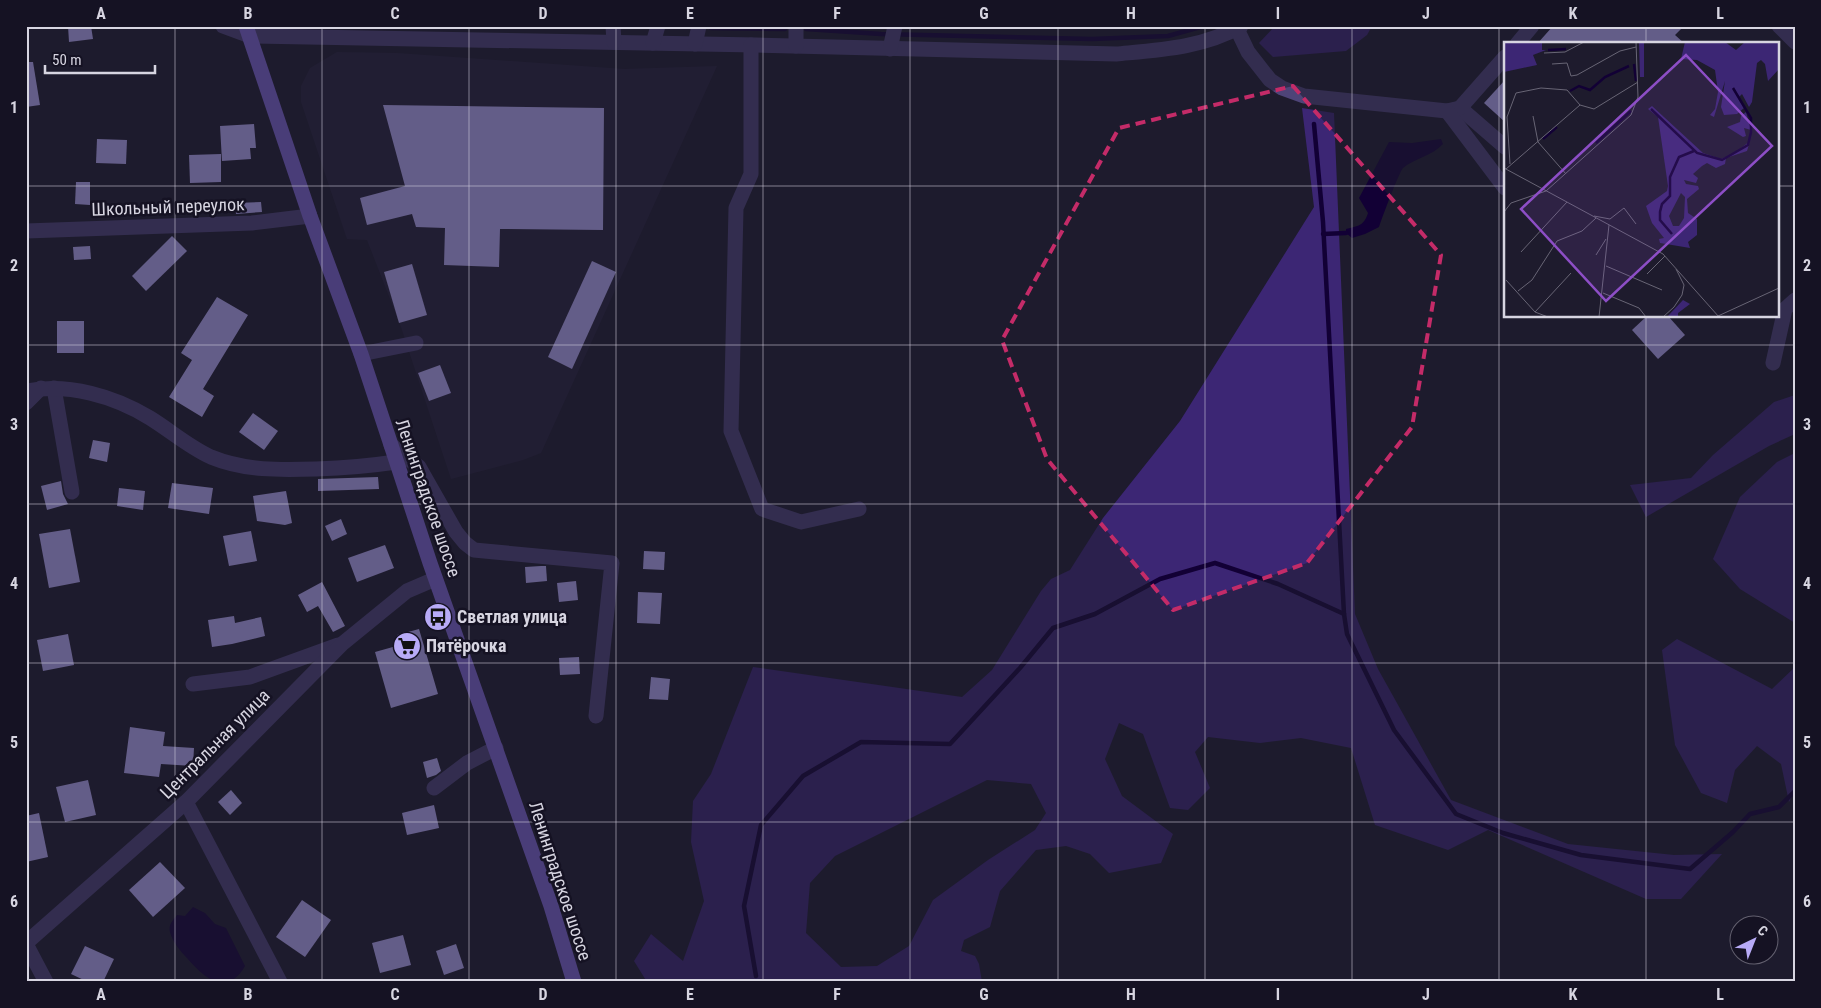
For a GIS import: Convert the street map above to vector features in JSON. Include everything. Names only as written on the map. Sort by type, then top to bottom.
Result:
[{"type":"main road","name":"Ленинградское шоссе","points":[[248,31],[310,216],[360,354],[435,579],[551,906],[574,982]]},
{"type":"street","points":[[223,26],[248,31],[518,33],[614,42],[796,46],[893,36],[1116,54],[1164,49],[1204,42],[1239,27],[1248,52],[1270,80],[1282,88],[1304,96],[1454,109],[1504,146]]},
{"type":"street","points":[[613,26],[614,42]]},
{"type":"street","points":[[653,43],[658,26]]},
{"type":"street","points":[[695,44],[699,26]]},
{"type":"street","points":[[796,26],[796,46]]},
{"type":"street","points":[[1519,42],[1532,26]]},
{"type":"street","points":[[1779,26],[1795,42]]},
{"type":"street","points":[[751,45],[751,174],[736,208],[731,431],[762,509],[801,522],[859,509]]},
{"type":"street","points":[[1454,109],[1504,58]]},
{"type":"street","points":[[1454,109],[1504,186]]},
{"type":"street","name":"Школьный переулок","points":[[26,231],[252,223],[310,216]]},
{"type":"street","points":[[1773,363],[1785,310],[1795,300]]},
{"type":"street","points":[[360,354],[416,343]]},
{"type":"street","points":[[26,404],[40,389]]},
{"type":"street","points":[[40,389],[85,392],[116,400],[150,418],[182,441],[211,457],[239,466],[272,470],[363,467],[396,462]]},
{"type":"street","points":[[40,389],[72,492]]},
{"type":"street","points":[[391,445],[418,467],[456,532],[474,550],[612,563],[596,716]]},
{"type":"street","name":"Центральная улица","points":[[26,944],[186,802],[342,644],[407,592],[435,579]]},
{"type":"street","points":[[193,684],[250,677],[342,644]]},
{"type":"street","points":[[434,788],[468,763],[496,748]]},
{"type":"street","points":[[186,802],[280,982]]},
{"type":"street","points":[[26,944],[46,982]]},
{"type":"highlighted area","points":[[1293,86],[1441,255],[1412,427],[1307,563],[1173,610],[1047,459],[1002,340],[1119,128]]},
{"type":"shaded area","points":[[1275,26],[1372,26],[1367,35],[1346,51],[1273,57],[1259,43]]},
{"type":"shaded area","points":[[337,52],[397,53],[624,69],[717,66],[541,453],[523,460],[451,479],[401,327],[367,240],[347,239],[301,102],[301,86],[310,68]]},
{"type":"shaded area","points":[[1302,108],[1334,113],[1355,614],[1378,669],[1451,800],[1568,844],[1674,855],[1722,854],[1681,899],[1646,899],[1488,830],[1448,850],[1375,825],[1351,748],[1301,738],[1260,743],[1208,737],[1195,752],[1210,788],[1188,810],[1170,808],[1143,734],[1119,723],[1105,759],[1122,796],[1173,834],[1161,863],[1109,873],[1090,854],[1066,846],[1036,850],[1000,891],[990,927],[964,940],[961,951],[975,956],[979,964],[982,982],[647,982],[634,961],[651,934],[683,961],[704,901],[691,842],[693,801],[711,774],[753,667],[962,697],[992,670],[1041,591],[1051,579],[1070,570],[1103,518],[1180,421],[1314,207]],"holes":[[[987,780],[1031,784],[1046,813],[1035,830],[988,860],[933,900],[909,946],[877,966],[841,967],[806,933],[810,883],[835,856]]]},
{"type":"shaded area","points":[[1441,139],[1443,144],[1439,148],[1403,168],[1394,186],[1379,227],[1352,238],[1346,233],[1346,229],[1360,225],[1365,221],[1368,213],[1359,198],[1389,142],[1412,143]]},
{"type":"shaded area","points":[[1795,395],[1795,434],[1769,446],[1646,517],[1630,485],[1691,478],[1713,455],[1774,402]]},
{"type":"shaded area","points":[[1795,453],[1795,623],[1740,589],[1713,559],[1740,497],[1777,462]]},
{"type":"shaded area","points":[[1677,639],[1772,689],[1795,667],[1795,790],[1789,802],[1781,764],[1757,746],[1735,770],[1727,803],[1701,793],[1675,745],[1662,650]]},
{"type":"shaded area","points":[[193,907],[205,913],[215,924],[226,928],[245,966],[231,981],[223,983],[209,978],[194,966],[173,939],[170,929],[172,921],[177,915],[185,916]]},
{"type":"building","points":[[68,26],[91,26],[93,39],[69,42]]},
{"type":"building","points":[[1553,26],[1684,26],[1675,35],[1683,42],[1539,42]]},
{"type":"building","points":[[26,62],[33,62],[40,105],[26,107]]},
{"type":"building","points":[[1504,81],[1504,121],[1484,103]]},
{"type":"building","points":[[383,105],[604,108],[603,230],[500,229],[499,267],[444,265],[445,228],[416,227],[412,214],[367,225],[360,198],[405,186]]},
{"type":"building","points":[[254,124],[256,148],[250,148],[251,159],[222,161],[220,126]]},
{"type":"building","points":[[97,139],[127,140],[126,164],[96,163]]},
{"type":"building","points":[[221,154],[221,182],[190,183],[189,155]]},
{"type":"building","points":[[76,182],[90,182],[90,205],[75,204]]},
{"type":"building","points":[[261,202],[262,212],[236,214],[235,203]]},
{"type":"building","points":[[172,236],[187,251],[146,291],[132,276]]},
{"type":"building","points":[[90,246],[91,259],[74,260],[73,247]]},
{"type":"building","points":[[592,261],[616,272],[572,369],[548,357]]},
{"type":"building","points":[[412,264],[427,315],[399,323],[384,272]]},
{"type":"building","points":[[217,297],[248,315],[203,389],[214,396],[202,417],[169,397],[192,360],[181,353]]},
{"type":"building","points":[[1645,318],[1670,318],[1685,335],[1658,359],[1632,330]]},
{"type":"building","points":[[57,321],[84,321],[84,353],[57,353]]},
{"type":"building","points":[[440,365],[451,393],[429,401],[418,373]]},
{"type":"building","points":[[253,413],[278,431],[264,450],[239,432]]},
{"type":"building","points":[[93,440],[110,443],[107,462],[89,458]]},
{"type":"building","points":[[378,477],[379,489],[318,491],[318,479]]},
{"type":"building","points":[[61,481],[63,494],[68,504],[47,510],[41,486]]},
{"type":"building","points":[[172,483],[213,488],[209,514],[168,508]]},
{"type":"building","points":[[119,488],[145,491],[143,510],[117,506]]},
{"type":"building","points":[[286,491],[292,523],[285,525],[257,521],[253,496]]},
{"type":"building","points":[[341,519],[347,534],[332,541],[325,526]]},
{"type":"building","points":[[70,529],[80,582],[49,588],[39,534]]},
{"type":"building","points":[[251,531],[257,561],[229,566],[223,536]]},
{"type":"building","points":[[385,545],[394,568],[357,582],[348,558]]},
{"type":"building","points":[[644,551],[665,552],[664,570],[643,569]]},
{"type":"building","points":[[546,566],[547,581],[526,583],[525,567]]},
{"type":"building","points":[[576,581],[578,600],[559,602],[557,583]]},
{"type":"building","points":[[322,582],[345,626],[333,632],[318,606],[307,612],[298,595]]},
{"type":"building","points":[[638,592],[662,593],[660,624],[637,623]]},
{"type":"building","points":[[234,616],[235,623],[261,617],[265,636],[212,647],[208,620]]},
{"type":"building","points":[[419,629],[438,694],[391,708],[375,652],[400,645],[397,635]]},
{"type":"building","points":[[68,634],[74,665],[43,671],[37,640]]},
{"type":"building","points":[[579,657],[580,674],[560,675],[559,658]]},
{"type":"building","points":[[651,677],[670,679],[668,700],[649,699]]},
{"type":"building","points":[[130,727],[165,732],[163,746],[194,748],[193,766],[161,764],[159,777],[124,773]]},
{"type":"building","points":[[437,758],[441,771],[427,778],[423,762]]},
{"type":"building","points":[[88,780],[96,815],[65,822],[56,787]]},
{"type":"building","points":[[231,790],[242,803],[230,815],[218,802]]},
{"type":"building","points":[[434,805],[439,828],[407,835],[402,813]]},
{"type":"building","points":[[39,813],[48,857],[26,862],[26,816]]},
{"type":"building","points":[[160,862],[185,888],[153,917],[129,890]]},
{"type":"building","points":[[302,900],[331,920],[305,957],[276,937]]},
{"type":"building","points":[[403,935],[411,965],[380,973],[372,943]]},
{"type":"building","points":[[456,944],[464,968],[444,975],[436,951]]},
{"type":"building","points":[[85,946],[114,959],[103,982],[88,982],[71,974]]},
{"type":"waterway","points":[[590,26],[602,26]]},
{"type":"waterway","points":[[806,29],[881,34],[1092,39],[1168,36],[1204,26]]},
{"type":"waterway","points":[[666,27],[695,27]]},
{"type":"waterway","points":[[711,28],[785,29]]},
{"type":"waterway","points":[[1314,124],[1323,222],[1344,614],[1347,634],[1394,730],[1456,814],[1503,833],[1581,855],[1690,869],[1733,832],[1750,814],[1779,807],[1795,791]]},
{"type":"waterway","points":[[1323,234],[1346,233]]},
{"type":"waterway","points":[[756,976],[744,906],[761,825],[803,776],[861,742],[950,744],[1020,668],[1053,628],[1095,614],[1160,579],[1215,563],[1278,584],[1344,614]]},
{"type":"place","name":"Светлая улица","points":[[438,617]]},
{"type":"place","name":"Пятёрочка","points":[[407,646]]}]
